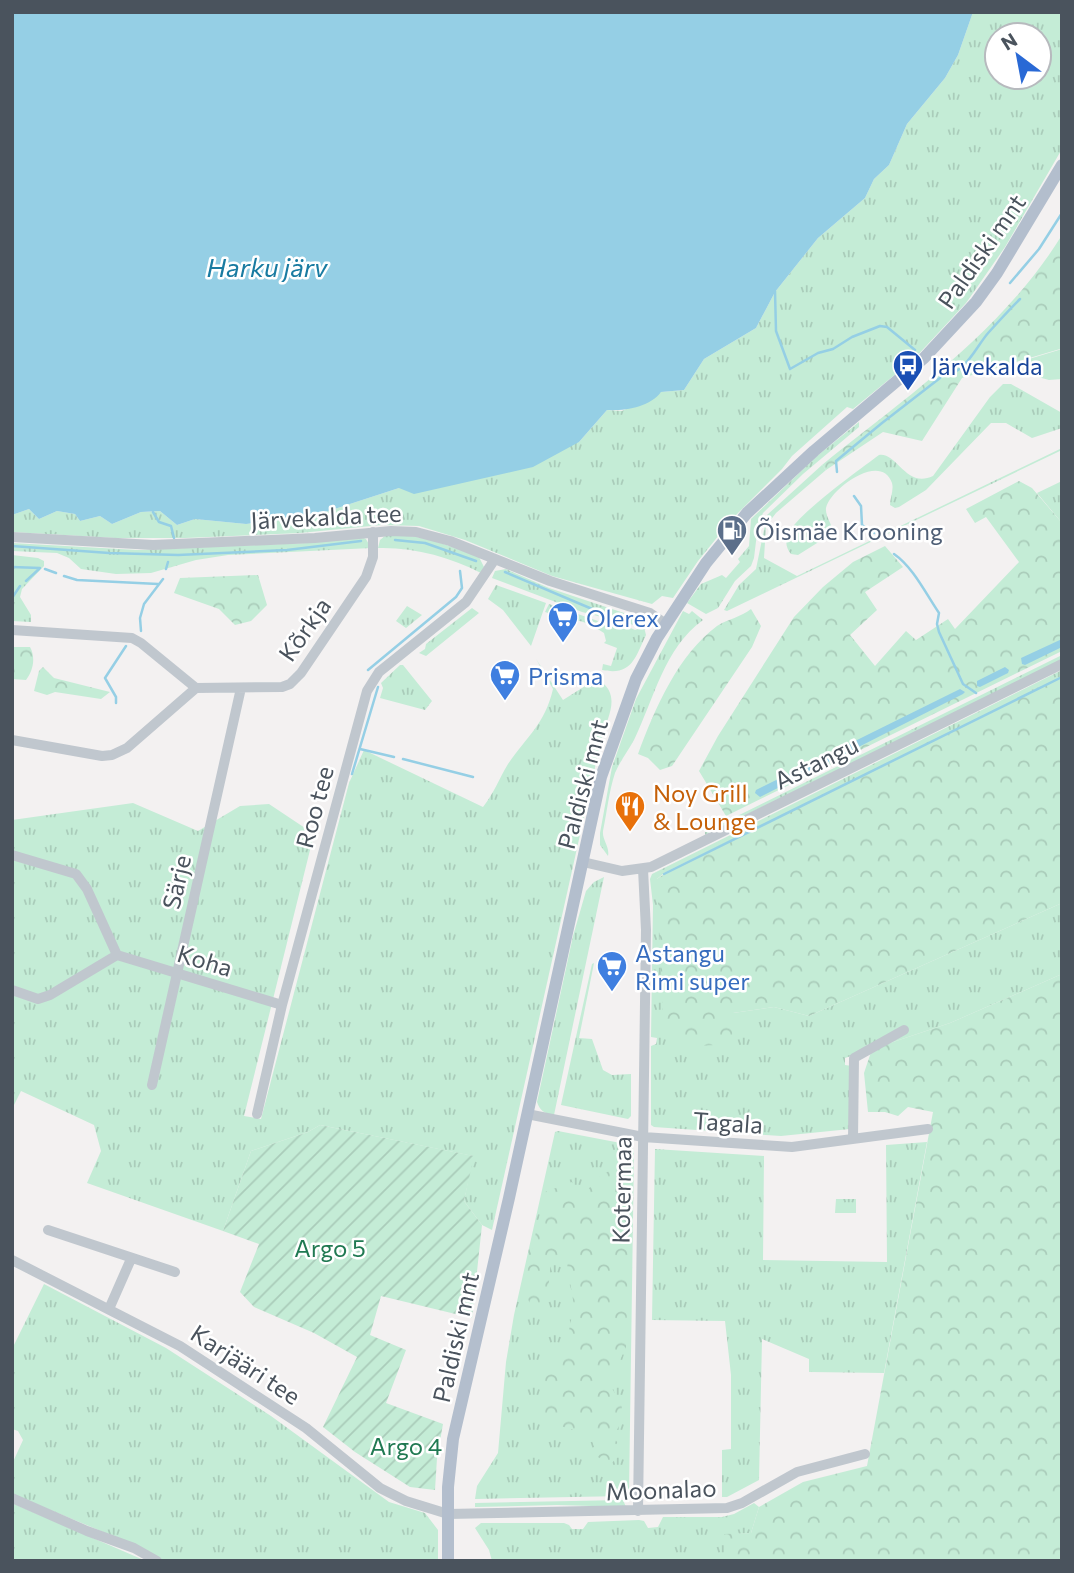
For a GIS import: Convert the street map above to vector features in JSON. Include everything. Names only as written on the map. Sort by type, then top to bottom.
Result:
[{"type":"main road","name":"Paldiski mnt","points":[[448,1561],[453,1439],[601,777],[636,679],[666,624],[706,563],[747,513],[814,451],[924,358],[976,302],[1062,165]]},
{"type":"street","name":"Järvekalda tee","points":[[12,537],[164,545],[403,531],[433,536],[550,581],[650,613],[666,624]]},
{"type":"street","name":"Kõrkja","points":[[196,688],[282,687],[290,684],[301,673],[366,577],[373,532]]},
{"type":"street","name":"Roo tee","points":[[257,1115],[282,1005],[367,691],[379,672],[466,602],[495,559]]},
{"type":"street","points":[[12,630],[132,638],[196,688],[127,748],[112,755],[102,756],[12,740]]},
{"type":"street","name":"Astangu","points":[[583,862],[622,871],[643,869],[1062,664]]},
{"type":"street","name":"Särje","points":[[152,1085],[241,688]]},
{"type":"street","points":[[12,855],[71,871],[82,881],[117,955],[50,995],[38,999],[12,990]]},
{"type":"street","name":"Kotermaa","points":[[638,1511],[646,930],[643,869]]},
{"type":"street","name":"Koha","points":[[117,955],[282,1005]]},
{"type":"street","points":[[853,1139],[854,1058],[904,1030]]},
{"type":"street","name":"Tagala","points":[[527,1114],[643,1137],[792,1147],[928,1129]]},
{"type":"street","points":[[48,1230],[175,1272]]},
{"type":"street","points":[[109,1309],[131,1259]]},
{"type":"street","name":"Karjääri tee","points":[[12,1260],[180,1346],[306,1428],[380,1488],[406,1501],[448,1514]]},
{"type":"street","name":"Moonalao","points":[[448,1514],[727,1508],[797,1472],[865,1454]]},
{"type":"street","points":[[12,1498],[134,1548],[157,1561]]},
{"type":"green space","points":[[973,12],[1062,12],[1062,149],[1005,247],[966,303],[914,359],[853,409],[847,407],[792,456],[732,519],[698,561],[673,598],[662,596],[652,604],[552,576],[465,540],[419,526],[381,525],[300,533],[185,538],[115,538],[12,532],[12,515],[29,509],[39,519],[57,511],[75,514],[80,521],[100,516],[112,524],[141,512],[160,511],[177,525],[195,519],[246,524],[313,516],[399,488],[579,442],[607,410],[622,411],[661,392],[684,390],[704,359],[756,328],[775,292],[818,238],[865,198],[874,179],[889,165],[907,124],[945,78],[958,55]]},
{"type":"green space","points":[[1062,235],[1060,349],[962,378],[922,441],[883,432],[826,470],[822,465],[920,387],[983,332],[1012,302]]},
{"type":"green space","points":[[1062,349],[1062,379],[1038,377],[1029,359]]},
{"type":"green space","points":[[1003,384],[1011,384],[1062,413],[1062,428],[1032,438],[1006,423],[991,423],[926,490],[895,508],[890,505],[892,483],[886,474],[878,471],[856,476],[836,492],[826,508],[833,533],[798,555],[791,554],[786,540],[793,526],[829,493],[879,455],[891,459],[916,478],[933,476],[990,397]]},
{"type":"green space","points":[[859,422],[859,427],[803,474],[763,513],[758,525],[751,566],[735,581],[718,608],[706,614],[687,603],[701,584],[722,575],[726,578],[740,562],[738,559],[749,546],[751,519],[817,456]]},
{"type":"green space","points":[[1062,448],[727,611],[724,610],[739,585],[756,569],[767,515],[822,465],[826,470],[776,513],[766,526],[764,558],[797,576]]},
{"type":"green space","points":[[1019,481],[1032,488],[1062,523],[1062,651],[726,816],[699,771],[718,736],[794,617],[823,587],[853,562],[885,546],[903,567],[865,592],[877,610],[850,635],[875,666],[906,631],[916,640],[948,619],[955,629],[1019,562],[986,517],[975,523],[966,509]]},
{"type":"green space","points":[[1062,481],[1062,523],[1037,493]]},
{"type":"green space","points":[[385,536],[409,536],[445,544],[479,557],[484,567],[481,573],[431,554],[378,548],[380,540]]},
{"type":"green space","points":[[362,537],[371,548],[228,555],[196,560],[151,573],[116,574],[81,569],[69,558],[57,553],[12,551],[12,543],[138,550],[307,543]]},
{"type":"green space","points":[[12,555],[44,561],[44,566],[22,589],[20,597],[31,615],[31,622],[12,621]]},
{"type":"green space","points":[[506,569],[549,588],[624,613],[641,623],[638,626],[582,612],[492,578],[495,571]]},
{"type":"green space","points":[[258,575],[267,605],[251,621],[235,625],[219,609],[174,593],[180,578]]},
{"type":"green space","points":[[496,585],[546,603],[531,646],[503,610],[488,599]]},
{"type":"green space","points":[[549,604],[598,621],[595,627],[545,612]]},
{"type":"green space","points":[[407,606],[422,615],[406,628],[396,621]]},
{"type":"green space","points":[[472,608],[479,613],[426,656],[419,653],[425,649],[426,644]]},
{"type":"green space","points":[[751,609],[761,626],[752,647],[672,766],[660,770],[648,758],[638,754],[669,684],[703,638],[717,626]]},
{"type":"green space","points":[[683,611],[689,614],[692,611],[703,620],[669,659],[634,740],[615,773],[603,831],[608,856],[600,845],[600,833],[612,767],[636,699]]},
{"type":"green space","points":[[600,621],[622,624],[635,630],[644,627],[646,635],[635,658],[626,668],[602,670],[603,664],[611,666],[617,648],[604,643],[604,633],[596,628]]},
{"type":"green space","points":[[12,647],[30,647],[32,651],[33,664],[26,680],[12,679]]},
{"type":"green space","points":[[1062,655],[1062,660],[705,835],[705,832]]},
{"type":"green space","points":[[536,659],[563,700],[593,681],[600,681],[610,693],[611,707],[602,736],[492,1230],[482,1225],[464,1201],[473,1156],[320,1125],[308,1132],[251,1151],[223,1231],[87,1183],[101,1151],[94,1125],[21,1091],[12,1109],[12,820],[133,803],[198,831],[240,806],[269,804],[314,834],[244,1116],[261,1119],[349,783],[364,750],[483,807],[508,764],[540,721],[550,701],[553,689]]},
{"type":"green space","points":[[403,665],[432,701],[425,710],[380,698],[383,688],[381,683]]},
{"type":"green space","points":[[43,667],[54,678],[110,692],[101,699],[55,692],[47,695],[34,691],[39,671]]},
{"type":"green space","points":[[1062,670],[1062,677],[664,873],[657,879],[733,1013],[774,1007],[809,1016],[1062,903],[1062,974],[950,1023],[845,1058],[845,1065],[852,1066],[850,1129],[781,1136],[651,1125],[651,1046],[656,1044],[657,1038],[651,1037],[652,874]]},
{"type":"green space","points":[[1062,677],[1062,903],[809,1016],[774,1007],[733,1013],[732,1044],[681,1047],[663,1017],[657,879]]},
{"type":"green space","points":[[604,877],[554,1115],[543,1111],[537,1102],[573,936],[586,891],[594,882]]},
{"type":"green space","points":[[594,963],[579,1038],[592,1039],[603,1070],[612,1075],[631,1074],[631,1116],[628,1119],[561,1105]]},
{"type":"green space","points":[[1062,974],[1062,1561],[724,1561],[724,1534],[751,1533],[759,1507],[803,1482],[867,1466],[933,1112],[908,1107],[898,1116],[885,1112],[868,1112],[864,1073],[872,1049],[950,1023]]},
{"type":"green space","name":"Argo 5","points":[[320,1125],[474,1156],[464,1201],[482,1225],[472,1318],[381,1296],[370,1335],[406,1350],[386,1403],[443,1424],[435,1490],[410,1487],[355,1452],[323,1427],[357,1357],[314,1333],[254,1307],[240,1292],[259,1244],[223,1231],[251,1151],[308,1132]]},
{"type":"green space","points":[[555,1132],[631,1145],[634,1151],[629,1493],[625,1496],[475,1499],[477,1486],[498,1453],[506,1362],[514,1315]]},
{"type":"green space","points":[[927,1142],[884,1373],[809,1372],[809,1359],[762,1339],[759,1480],[722,1497],[722,1450],[731,1449],[731,1375],[725,1321],[652,1320],[655,1149],[764,1156],[763,1260],[887,1262],[886,1145]]},
{"type":"green space","points":[[622,1165],[630,1179],[626,1347],[609,1384],[621,1404],[621,1421],[613,1436],[623,1451],[610,1465],[598,1457],[590,1435],[538,1419],[543,1375],[562,1364],[574,1306],[567,1263],[551,1259],[547,1305],[530,1305],[524,1285],[545,1192],[572,1182],[582,1196],[601,1175]]},
{"type":"green space","points":[[836,1199],[856,1199],[856,1213],[835,1213]]},
{"type":"green space","points":[[44,1284],[166,1348],[271,1416],[389,1502],[425,1513],[438,1530],[438,1561],[164,1561],[120,1539],[12,1494],[12,1464],[23,1440],[18,1431],[12,1429],[12,1349]]},
{"type":"green space","points":[[623,1500],[626,1507],[475,1507],[475,1503]]},
{"type":"green space","points":[[12,1503],[146,1561],[12,1561]]},
{"type":"green space","points":[[754,1503],[759,1507],[751,1533],[724,1535],[724,1561],[492,1561],[489,1550],[475,1528],[481,1523],[564,1523],[572,1529],[583,1529],[588,1522],[639,1520],[644,1521],[648,1528],[658,1527],[663,1517],[722,1517]]},
{"type":"water","name":"Harku järv","points":[[12,12],[973,12],[958,55],[945,78],[907,124],[889,165],[874,179],[865,198],[818,238],[775,292],[756,328],[704,359],[684,390],[661,392],[637,407],[607,410],[579,442],[533,467],[414,494],[399,488],[313,516],[246,524],[195,519],[177,525],[160,511],[141,512],[112,524],[100,516],[80,521],[75,514],[57,511],[39,519],[29,509],[12,515]]},
{"type":"water","points":[[1062,639],[1062,647],[1022,664],[1021,658]]},
{"type":"water","points":[[1005,667],[1009,670],[1008,673],[977,686],[977,681]]},
{"type":"water","points":[[960,689],[965,692],[963,694],[760,797],[755,793],[756,790]]},
{"type":"waterway","points":[[1010,283],[1039,249],[1062,213]]},
{"type":"waterway","points":[[775,291],[776,331],[790,369],[818,353],[833,349],[852,337],[880,326],[887,327],[915,350]]},
{"type":"waterway","points":[[837,472],[836,461],[940,378],[941,374],[949,374],[963,366],[989,332],[1020,299]]},
{"type":"waterway","points":[[854,496],[861,506],[862,525],[874,533]]},
{"type":"waterway","points":[[153,512],[159,522],[171,526],[174,538]]},
{"type":"waterway","points":[[395,540],[425,543],[476,561]]},
{"type":"waterway","points":[[12,546],[178,555],[287,550],[361,541]]},
{"type":"waterway","points":[[894,554],[913,573],[939,613],[939,632],[963,684],[976,693]]},
{"type":"waterway","points":[[166,569],[168,562]]},
{"type":"waterway","points":[[12,567],[40,568]]},
{"type":"waterway","points":[[26,581],[39,569]]},
{"type":"waterway","points":[[45,569],[56,573]]},
{"type":"waterway","points":[[368,670],[456,597],[462,588],[460,571]]},
{"type":"waterway","points":[[505,572],[604,614]]},
{"type":"waterway","points":[[64,576],[77,580],[158,584]]},
{"type":"waterway","points":[[141,631],[140,618],[144,604],[163,579]]},
{"type":"waterway","points":[[12,598],[20,586]]},
{"type":"waterway","points":[[116,703],[116,697],[105,678],[126,646]]},
{"type":"waterway","points":[[664,874],[1062,677]]},
{"type":"waterway","points":[[352,774],[378,687]]},
{"type":"waterway","points":[[360,749],[394,757]]},
{"type":"waterway","points":[[403,759],[473,777]]},
{"type":"place","name":"Järvekalda","points":[[908,392]]},
{"type":"place","name":"Õismäe Krooning","points":[[732,557]]},
{"type":"place","name":"Olerex","points":[[563,644]]},
{"type":"place","name":"Prisma","points":[[505,702]]},
{"type":"place","name":"Noy Grill & Lounge","points":[[630,833]]},
{"type":"place","name":"Astangu Rimi super","points":[[612,993]]},
{"type":"park label","name":"Argo 4","points":[[406,1445]]}]
